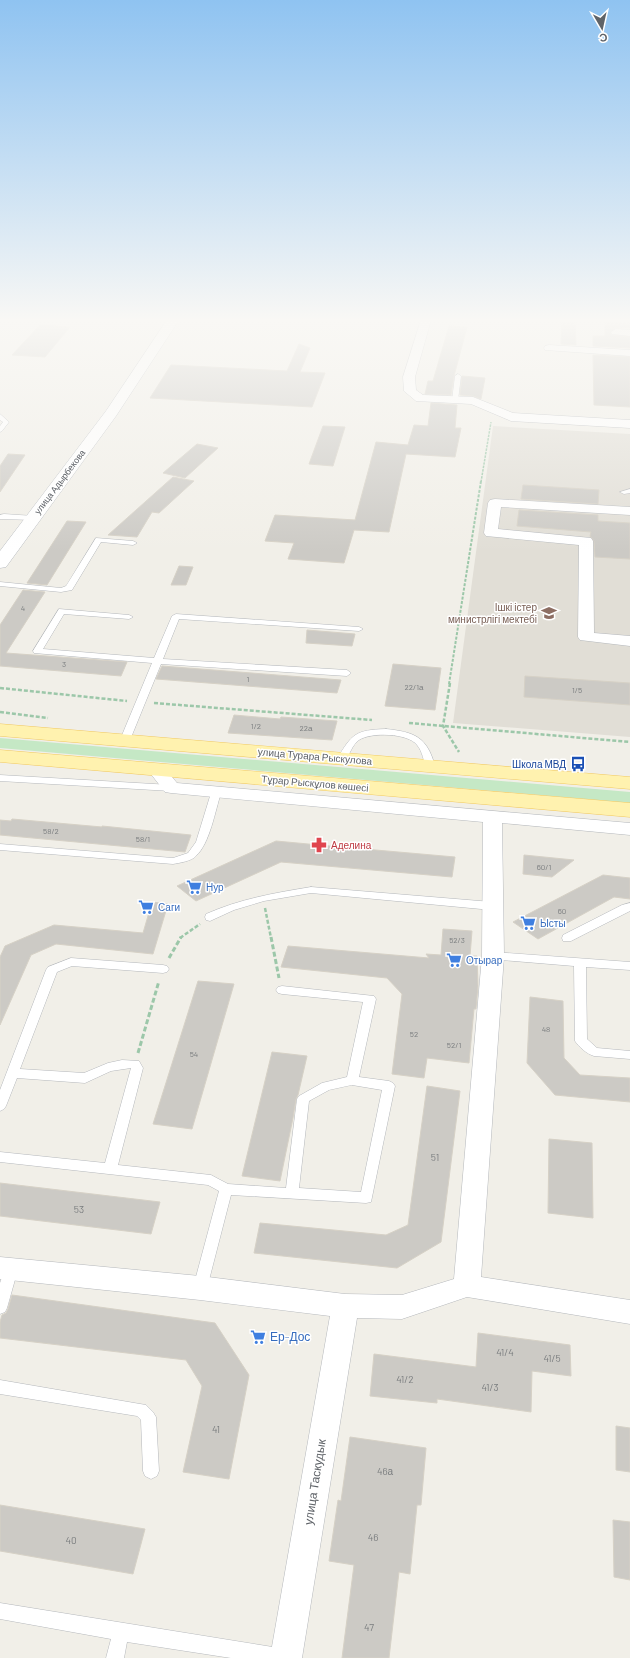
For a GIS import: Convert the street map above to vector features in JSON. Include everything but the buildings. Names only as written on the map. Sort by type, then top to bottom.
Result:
[{"type":"main road","name":"улица Адырбекова","points":[[0,563],[4,551],[34,518],[121,397]]},
{"type":"main road","name":"улица Турара Рыскулова","points":[[0,726],[10,731],[630,783]]},
{"type":"main road","name":"Тұрар Рыскұлов көшесі","points":[[0,756],[630,810]]},
{"type":"street","points":[[419,397],[473,401],[511,418],[630,424]]},
{"type":"street","points":[[630,511],[495,503],[491,533],[586,541],[586,637],[630,641]]},
{"type":"street","points":[[156,770],[171,788],[630,829]]},
{"type":"street","points":[[467,1286],[493,956],[492,816]]},
{"type":"street","points":[[5,1268],[200,1288],[344,1306],[402,1307],[467,1286],[630,1312]]},
{"type":"street","name":"улица Таскудык","points":[[286,1658],[344,1306]]},
{"type":"lane","points":[[0,416],[6,422],[0,430]]},
{"type":"lane","points":[[0,517],[34,518]]},
{"type":"lane","points":[[0,584],[61,590],[69,588],[99,540],[133,543]]},
{"type":"lane","points":[[129,616],[62,611],[37,651],[158,661],[347,673]]},
{"type":"lane","points":[[125,740],[176,616],[360,629]]},
{"type":"lane","points":[[342,759],[354,739],[362,735],[384,732],[402,734],[418,739],[424,749],[430,766]]},
{"type":"lane","points":[[0,778],[171,788]]},
{"type":"lane","points":[[0,847],[173,861],[192,854],[201,842],[216,793]]},
{"type":"lane","points":[[210,917],[230,908],[263,898],[311,890],[492,906]]},
{"type":"lane","points":[[567,938],[626,907],[630,907]]},
{"type":"lane","points":[[493,956],[630,966]]},
{"type":"lane","points":[[0,1106],[52,970],[71,962],[163,968]]},
{"type":"lane","points":[[580,962],[581,1042],[594,1052],[630,1055]]},
{"type":"lane","points":[[282,990],[370,999],[352,1080]]},
{"type":"lane","points":[[13,1072],[85,1078],[108,1067],[122,1064],[135,1064],[137,1068],[110,1169]]},
{"type":"lane","points":[[0,1157],[211,1180],[226,1189],[366,1198],[389,1086],[352,1080],[326,1086],[304,1099],[292,1193]]},
{"type":"lane","points":[[200,1288],[226,1189]]},
{"type":"lane","points":[[0,1308],[5,1268]]},
{"type":"lane","points":[[0,1387],[141,1410],[148,1417],[152,1471]]},
{"type":"lane","points":[[0,1611],[286,1658]]},
{"type":"lane","points":[[115,1658],[121,1632]]},
{"type":"path","points":[[459,752],[443,726],[490,422],[511,418]]},
{"type":"path","points":[[0,688],[141,702],[380,721]]},
{"type":"path","points":[[404,723],[630,742]]},
{"type":"path","points":[[263,898],[282,990]]},
{"type":"path","points":[[135,1064],[163,968],[181,937],[210,917]]},
{"type":"shaded area","name":"Ішкі істер министрлігі мектебі","points":[[493,426],[630,434],[630,737],[453,723]]},
{"type":"green space","points":[[0,738],[630,792],[630,803],[0,748]]},
{"type":"place","name":"Ішкі істер министрлігі мектебі","points":[[549,613]]},
{"type":"place","name":"Школа МВД","points":[[578,764]]},
{"type":"place","name":"Аделина","points":[[319,845]]},
{"type":"place","name":"Нур","points":[[194,887]]},
{"type":"place","name":"Саги","points":[[146,907]]},
{"type":"place","name":"Ысты","points":[[528,923]]},
{"type":"place","name":"Отырар","points":[[454,960]]},
{"type":"place","name":"Ер-Дос","points":[[258,1337]]}]
